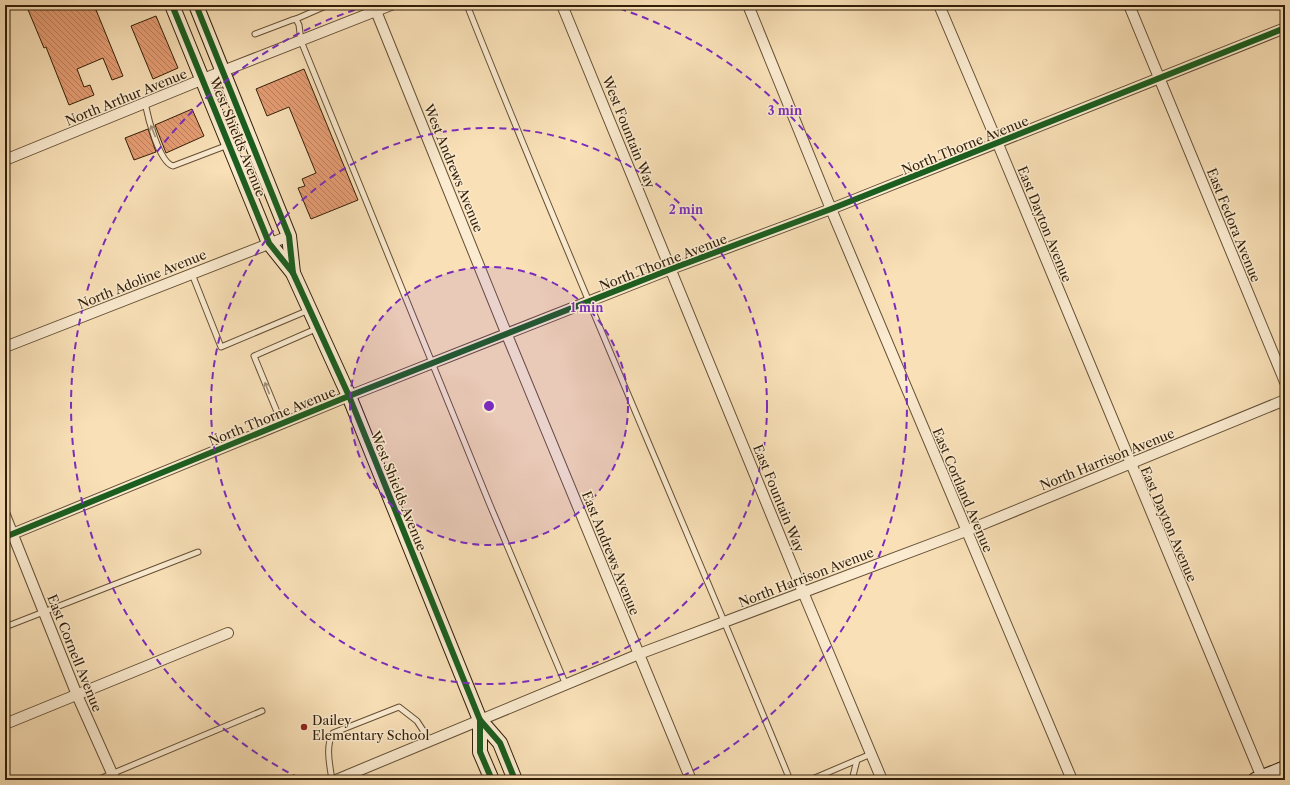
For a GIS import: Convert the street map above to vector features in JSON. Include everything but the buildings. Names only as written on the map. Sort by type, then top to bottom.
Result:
[{"type":"main road","name":"West Shields Avenue","points":[[172,5],[269,243],[293,273],[349,396],[480,720],[500,743],[516,780]]},
{"type":"main road","name":"West Shields Avenue","points":[[196,5],[290,236],[293,273]]},
{"type":"main road","name":"West Shields Avenue","points":[[480,720],[480,752],[492,780]]},
{"type":"main road","points":[[1260,779],[1285,768]]},
{"type":"street","name":"North Arthur Avenue","points":[[5,160],[223,71],[391,5]]},
{"type":"street","name":"West Fountain Way","points":[[562,5],[671,270]]},
{"type":"street","name":"East Cortland Avenue","points":[[748,5],[831,209],[1072,780]]},
{"type":"street","name":"East Dayton Avenue","points":[[939,5],[998,144],[1260,779]]},
{"type":"street","name":"East Fedora Avenue","points":[[1129,5],[1285,382]]},
{"type":"street","name":"West Andrews Avenue","points":[[376,11],[507,335]]},
{"type":"street","name":"North Thorne Avenue","points":[[9,536],[349,396],[998,144],[1285,28]]},
{"type":"street","name":"North Adoline Avenue","points":[[5,347],[290,236]]},
{"type":"street","name":"East Fountain Way","points":[[671,270],[882,780]]},
{"type":"street","name":"East Andrews Avenue","points":[[507,335],[691,780]]},
{"type":"street","name":"North Harrison Avenue","points":[[336,780],[638,654],[966,531],[1285,400]]},
{"type":"street","name":"East Cornell Avenue","points":[[5,515],[9,536],[44,612],[77,695],[113,777]]},
{"type":"street","points":[[5,724],[228,633]]},
{"type":"lane","points":[[255,34],[328,5]]},
{"type":"lane","points":[[467,5],[790,780]]},
{"type":"lane","points":[[296,19],[299,25],[301,41],[432,364],[566,684]]},
{"type":"lane","points":[[145,103],[149,122],[163,158],[168,165],[173,166],[229,144]]},
{"type":"lane","points":[[192,274],[221,347],[310,309]]},
{"type":"lane","points":[[282,424],[254,356],[318,328]]},
{"type":"lane","points":[[5,627],[198,552]]},
{"type":"lane","points":[[332,780],[329,750],[330,736],[332,733],[398,707],[417,722],[430,741]]},
{"type":"lane","points":[[97,780],[113,777],[262,711]]},
{"type":"lane","points":[[810,780],[871,754]]},
{"type":"lane","points":[[852,780],[857,760]]},
{"type":"cycle path","points":[[172,5],[269,243],[293,273],[349,396],[480,720],[500,743],[515,780]]},
{"type":"cycle path","points":[[196,5],[289,236],[293,273]]},
{"type":"cycle path","points":[[5,537],[349,396],[671,269],[831,209],[1285,28]]},
{"type":"cycle path","points":[[480,720],[480,752],[492,780]]},
{"type":"place","name":"Dailey Elementary School","points":[[304,727]]}]
